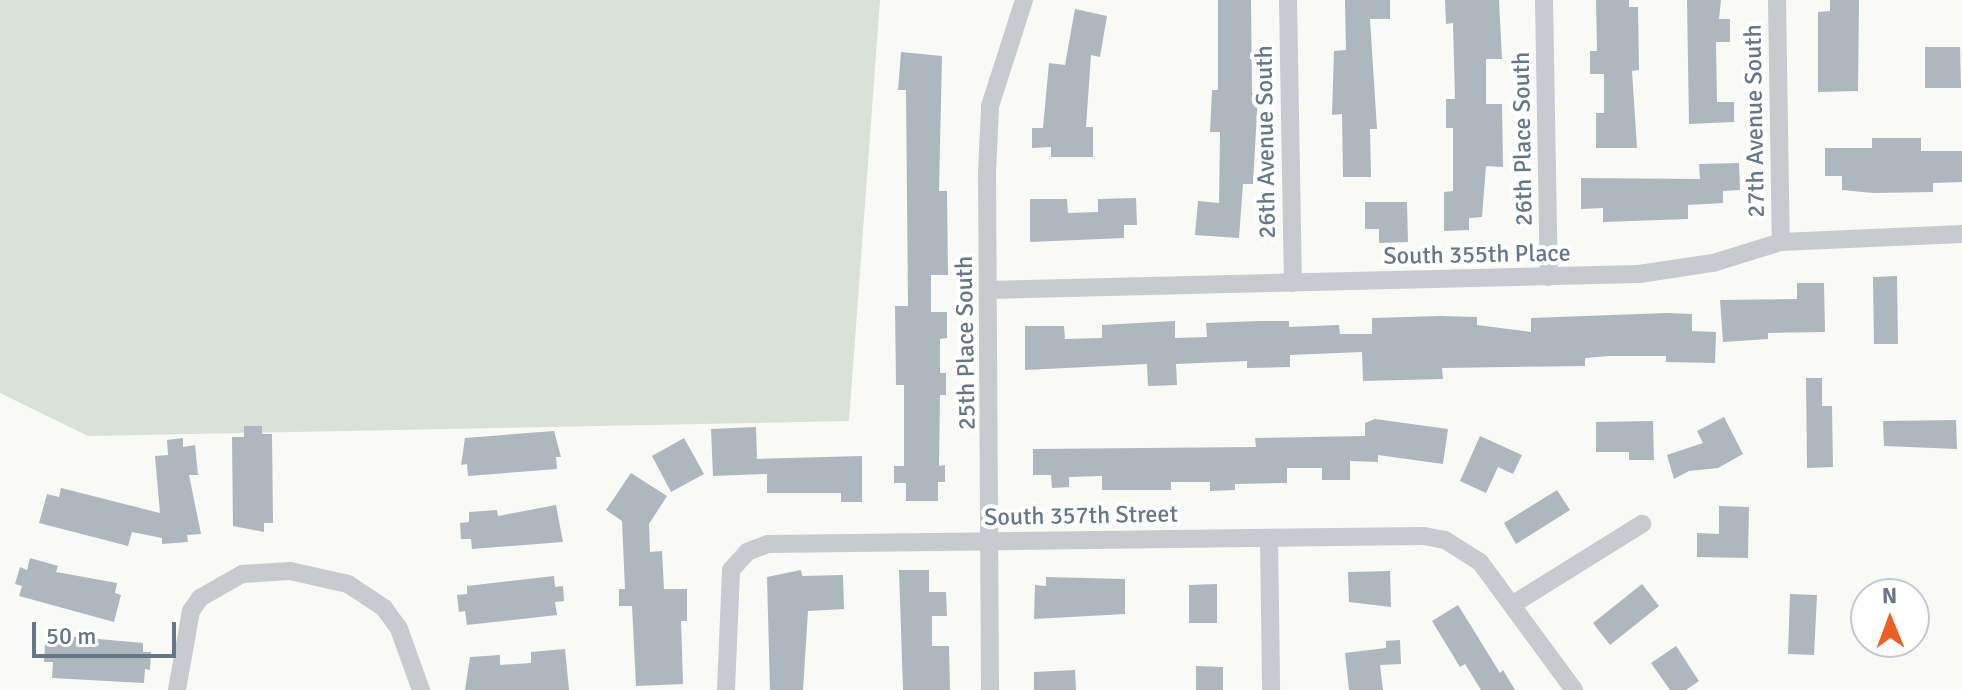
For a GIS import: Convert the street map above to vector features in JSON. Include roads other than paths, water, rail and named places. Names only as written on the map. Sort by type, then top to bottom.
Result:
[{"type":"street","name":"25th Place South","points":[[990,690],[990,106],[1024,0]]},
{"type":"street","name":"26th Avenue South","points":[[1288,0],[1293,283]]},
{"type":"street","name":"26th Place South","points":[[1544,0],[1549,277]]},
{"type":"street","name":"27th Avenue South","points":[[1777,0],[1781,242]]},
{"type":"street","name":"South 355th Place","points":[[989,290],[1549,277],[1677,269],[1781,242],[1962,234]]},
{"type":"street","points":[[1574,690],[1515,603],[1642,524]]},
{"type":"street","name":"South 357th Street","points":[[726,690],[727,592],[741,557],[780,543],[1424,536],[1462,548],[1515,603]]},
{"type":"street","points":[[1269,538],[1271,690]]},
{"type":"street","points":[[177,690],[191,611],[200,598],[242,574],[290,571],[348,584],[384,608],[399,629],[421,690]]}]
